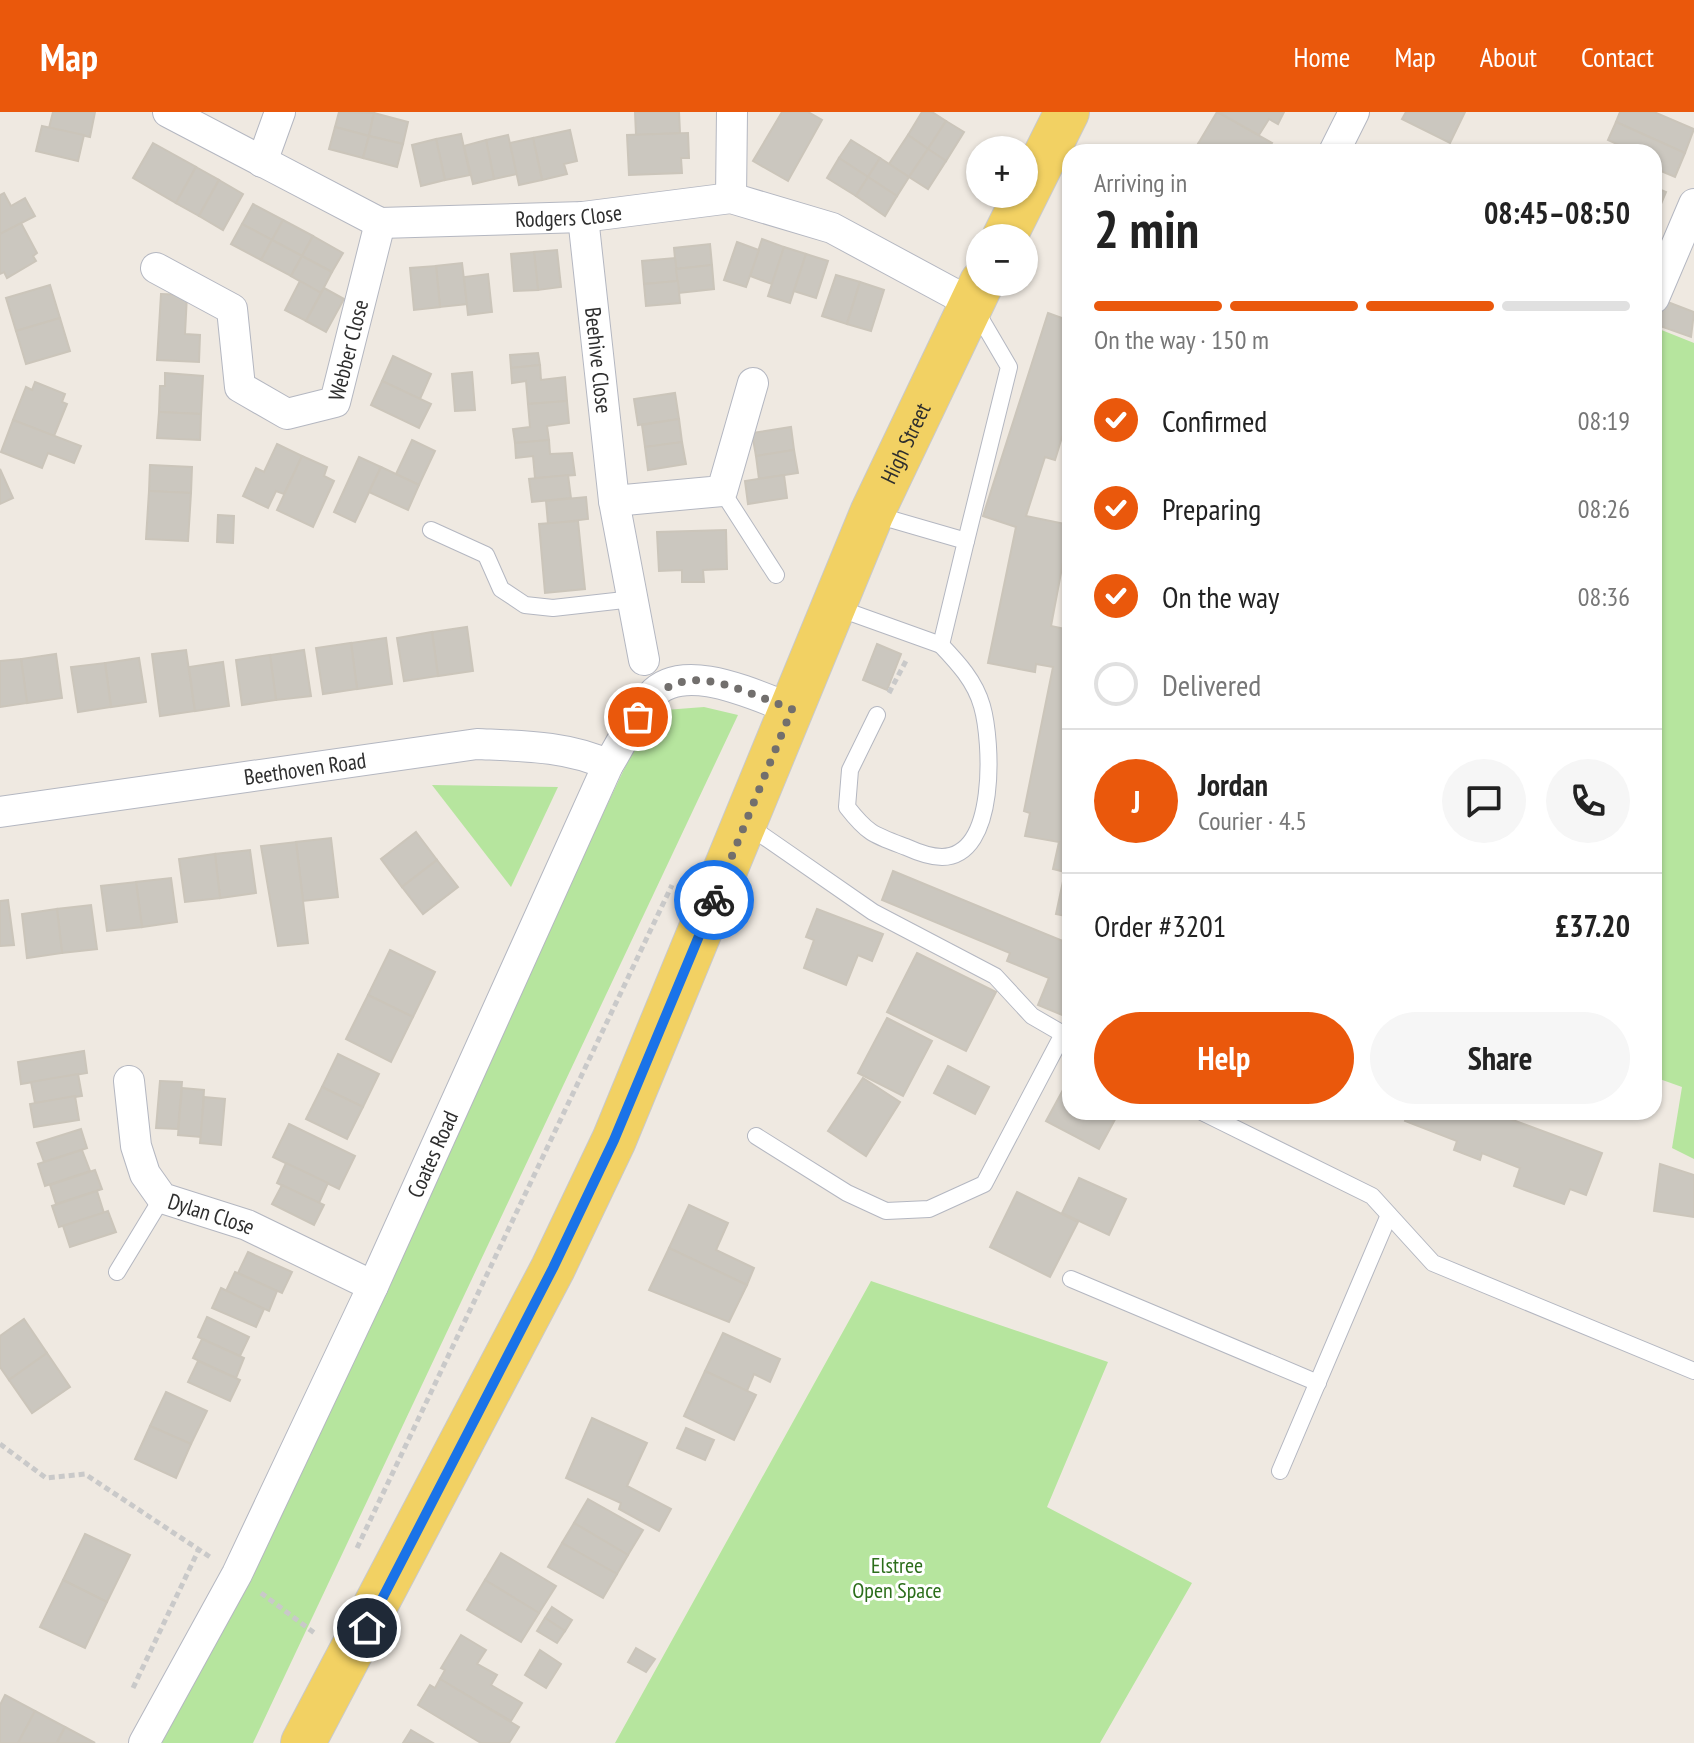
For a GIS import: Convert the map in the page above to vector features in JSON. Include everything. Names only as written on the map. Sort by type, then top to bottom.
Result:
[{"type":"main road","points":[[1011,224],[1067,112]]},
{"type":"main road","name":"High Street","points":[[303,1743],[334,1645],[546,1281],[614,1140],[872,513],[976,296]]},
{"type":"street","name":"Rodgers Close","points":[[168,112],[380,223],[583,217],[731,198],[832,228],[966,288]]},
{"type":"street","points":[[262,162],[280,112]]},
{"type":"street","points":[[731,198],[732,112]]},
{"type":"street","points":[[1338,144],[1354,112]]},
{"type":"street","points":[[1662,279],[1694,204]]},
{"type":"street","name":"Beehive Close","points":[[583,217],[614,501],[644,660]]},
{"type":"street","name":"Webber Close","points":[[156,268],[232,309],[240,387],[287,414],[335,402],[380,223]]},
{"type":"street","points":[[614,501],[722,491],[753,383]]},
{"type":"street","name":"Coates Road","points":[[144,1743],[237,1574],[373,1286],[608,765],[652,694],[674,684],[697,679],[724,684],[792,709]]},
{"type":"street","name":"Beethoven Road","points":[[0,812],[477,744],[535,746],[593,758],[608,765]]},
{"type":"street","name":"Dylan Close","points":[[129,1081],[136,1146],[145,1174],[162,1198],[247,1225],[373,1286]]},
{"type":"lane","points":[[941,645],[1009,367],[978,296]]},
{"type":"lane","points":[[722,491],[776,575]]},
{"type":"lane","points":[[872,513],[966,541]]},
{"type":"lane","points":[[431,530],[486,555],[501,589],[525,605],[553,608],[633,599]]},
{"type":"lane","points":[[833,606],[941,645],[965,670],[982,704],[988,740],[985,808],[976,833],[963,848],[944,857],[920,853],[866,832],[847,807],[850,770],[877,715]]},
{"type":"lane","points":[[746,823],[873,912],[995,976],[1032,1016],[1062,1033]]},
{"type":"lane","points":[[756,1136],[847,1193],[886,1211],[929,1209],[984,1184],[1062,1045]]},
{"type":"lane","points":[[1218,1120],[1372,1196],[1433,1263],[1694,1371]]},
{"type":"lane","points":[[117,1272],[162,1198]]},
{"type":"lane","points":[[1280,1471],[1389,1215]]},
{"type":"lane","points":[[1071,1279],[1318,1383]]},
{"type":"path","points":[[877,715],[919,637]]},
{"type":"path","points":[[350,1562],[679,871]]},
{"type":"path","points":[[0,1444],[46,1478],[85,1474],[237,1574],[334,1645]]},
{"type":"path","points":[[127,1702],[199,1549]]},
{"type":"path","points":[[323,1620],[334,1645]]},
{"type":"path","points":[[309,1648],[334,1645]]},
{"type":"green space","points":[[1662,330],[1694,343],[1694,1159],[1672,1148],[1682,1087],[1662,1080]]},
{"type":"green space","points":[[704,707],[738,715],[253,1743],[162,1743],[636,744],[665,710]]},
{"type":"green space","points":[[432,785],[558,787],[511,887]]},
{"type":"green space","name":"Elstree Open Space","points":[[871,1281],[1108,1362],[1047,1507],[1192,1583],[1100,1743],[615,1743]]},
{"type":"building","points":[[53,112],[95,112],[90,137],[49,128]]},
{"type":"building","points":[[339,112],[374,113],[369,136],[335,127]]},
{"type":"building","points":[[635,112],[679,112],[680,133],[636,135]]},
{"type":"building","points":[[782,112],[808,112],[822,120],[788,181],[753,161]]},
{"type":"building","points":[[922,112],[932,112],[946,121],[928,149],[908,135]]},
{"type":"building","points":[[1217,112],[1272,143],[1271,144],[1198,144]]},
{"type":"building","points":[[1218,112],[1284,112],[1278,124],[1269,119],[1259,135]]},
{"type":"building","points":[[1406,112],[1465,112],[1450,143],[1402,119]]},
{"type":"building","points":[[1620,112],[1654,112],[1694,129],[1685,153],[1616,122]]},
{"type":"building","points":[[374,113],[408,122],[403,144],[369,136]]},
{"type":"building","points":[[946,121],[964,132],[946,161],[928,149]]},
{"type":"building","points":[[1616,122],[1685,153],[1675,177],[1662,171],[1662,144],[1617,144],[1608,140]]},
{"type":"building","points":[[42,126],[84,135],[78,161],[36,151]]},
{"type":"building","points":[[335,127],[369,136],[363,158],[329,149]]},
{"type":"building","points":[[570,130],[577,161],[564,164],[567,174],[542,180],[533,138]]},
{"type":"building","points":[[688,133],[689,158],[681,158],[682,173],[629,175],[627,135]]},
{"type":"building","points":[[461,134],[470,175],[445,180],[436,139]]},
{"type":"building","points":[[508,135],[517,174],[494,179],[486,140]]},
{"type":"building","points":[[908,135],[928,149],[909,177],[889,164]]},
{"type":"building","points":[[369,136],[403,144],[397,167],[363,158]]},
{"type":"building","points":[[533,138],[542,180],[519,185],[510,143]]},
{"type":"building","points":[[436,139],[445,180],[421,186],[412,145]]},
{"type":"building","points":[[486,140],[494,179],[473,184],[464,146]]},
{"type":"building","points":[[851,140],[880,158],[868,177],[839,158]]},
{"type":"building","points":[[153,143],[196,167],[176,203],[133,178]]},
{"type":"building","points":[[928,149],[946,161],[928,189],[909,177]]},
{"type":"building","points":[[839,158],[868,177],[856,196],[827,178]]},
{"type":"building","points":[[880,158],[909,177],[897,196],[868,177]]},
{"type":"building","points":[[196,167],[219,180],[199,216],[176,203]]},
{"type":"building","points":[[868,177],[897,196],[885,216],[856,196]]},
{"type":"building","points":[[219,180],[243,194],[223,230],[199,216]]},
{"type":"building","points":[[4,193],[11,206],[25,198],[35,216],[0,234],[0,195]]},
{"type":"building","points":[[253,204],[283,220],[272,240],[242,224]]},
{"type":"building","points":[[283,220],[313,236],[302,256],[272,240]]},
{"type":"building","points":[[21,223],[37,253],[33,256],[36,261],[7,278],[4,272],[0,274],[0,234]]},
{"type":"building","points":[[242,224],[272,240],[261,260],[231,244]]},
{"type":"building","points":[[313,236],[343,253],[332,272],[302,256]]},
{"type":"building","points":[[762,239],[784,247],[772,284],[750,276]]},
{"type":"building","points":[[272,240],[302,256],[291,276],[261,260]]},
{"type":"building","points":[[737,242],[759,250],[746,287],[724,280]]},
{"type":"building","points":[[710,244],[712,265],[676,269],[674,248]]},
{"type":"building","points":[[784,247],[806,254],[790,303],[768,296]]},
{"type":"building","points":[[557,250],[561,287],[538,290],[534,252]]},
{"type":"building","points":[[534,252],[538,290],[514,291],[511,254]]},
{"type":"building","points":[[806,254],[828,261],[816,298],[794,291]]},
{"type":"building","points":[[302,256],[332,272],[321,293],[291,276]]},
{"type":"building","points":[[675,258],[678,281],[644,284],[642,261]]},
{"type":"building","points":[[462,263],[467,304],[440,307],[436,266]]},
{"type":"building","points":[[712,265],[714,289],[679,293],[676,269]]},
{"type":"building","points":[[436,266],[440,307],[414,310],[410,268]]},
{"type":"building","points":[[488,274],[492,312],[468,315],[464,277]]},
{"type":"building","points":[[836,275],[860,282],[847,324],[822,316]]},
{"type":"building","points":[[300,281],[321,293],[306,321],[285,310]]},
{"type":"building","points":[[678,281],[680,303],[646,306],[644,284]]},
{"type":"building","points":[[860,282],[884,290],[871,331],[847,324]]},
{"type":"building","points":[[50,285],[60,318],[16,331],[6,298]]},
{"type":"building","points":[[324,288],[344,299],[326,332],[306,321]]},
{"type":"building","points":[[161,294],[187,295],[185,334],[200,335],[199,362],[157,360]]},
{"type":"building","points":[[1665,301],[1694,312],[1691,337],[1662,327]]},
{"type":"building","points":[[1048,313],[1062,318],[1062,437],[1055,460],[1045,457],[1026,516],[1062,523],[1062,568],[1051,626],[1062,628],[1062,871],[1053,869],[1059,842],[1025,836],[1030,813],[1024,811],[1053,667],[1036,664],[1035,672],[988,663],[1016,527],[983,516]]},
{"type":"building","points":[[60,318],[70,351],[26,364],[16,331]]},
{"type":"building","points":[[538,353],[540,365],[511,368],[510,355]]},
{"type":"building","points":[[393,356],[431,374],[420,399],[382,381]]},
{"type":"building","points":[[540,365],[541,380],[565,377],[567,401],[528,404],[526,381],[512,383],[511,368]]},
{"type":"building","points":[[472,372],[475,410],[455,411],[452,374]]},
{"type":"building","points":[[165,373],[203,376],[201,414],[159,412],[160,386],[165,386]]},
{"type":"building","points":[[382,381],[431,404],[419,428],[371,405]]},
{"type":"building","points":[[35,382],[65,394],[62,402],[67,404],[54,436],[13,420],[26,387],[32,390]]},
{"type":"building","points":[[675,393],[679,419],[638,425],[634,399]]},
{"type":"building","points":[[567,401],[569,423],[547,426],[549,440],[515,443],[513,429],[530,427],[528,404]]},
{"type":"building","points":[[159,412],[201,414],[200,440],[157,438]]},
{"type":"building","points":[[679,419],[682,442],[645,447],[642,425]]},
{"type":"building","points":[[13,420],[81,446],[74,463],[48,453],[42,468],[1,452]]},
{"type":"building","points":[[791,427],[794,450],[756,456],[752,433]]},
{"type":"building","points":[[412,440],[435,451],[419,485],[396,474]]},
{"type":"building","points":[[549,440],[550,454],[572,453],[575,475],[535,478],[533,456],[516,458],[515,443]]},
{"type":"building","points":[[682,442],[686,464],[648,470],[645,447]]},
{"type":"building","points":[[277,444],[302,456],[284,494],[276,491],[268,508],[243,496],[256,468],[264,472]]},
{"type":"building","points":[[794,450],[798,473],[759,479],[756,456]]},
{"type":"building","points":[[302,456],[327,467],[324,476],[334,481],[313,527],[277,510]]},
{"type":"building","points":[[359,457],[381,467],[355,522],[334,512]]},
{"type":"building","points":[[150,465],[192,467],[191,493],[149,491]]},
{"type":"building","points":[[381,467],[419,485],[408,510],[369,492]]},
{"type":"building","points":[[0,469],[13,498],[0,504]]},
{"type":"building","points":[[568,475],[571,498],[532,502],[529,479]]},
{"type":"building","points":[[784,475],[787,498],[748,504],[745,481]]},
{"type":"building","points":[[149,491],[191,493],[188,541],[146,539]]},
{"type":"building","points":[[586,497],[588,519],[548,524],[546,501]]},
{"type":"building","points":[[218,515],[234,516],[233,543],[217,542]]},
{"type":"building","points":[[578,521],[585,589],[545,593],[539,524]]},
{"type":"building","points":[[726,530],[727,569],[703,570],[704,582],[682,582],[682,570],[659,571],[657,532]]},
{"type":"building","points":[[467,627],[473,671],[438,676],[432,632]]},
{"type":"building","points":[[432,632],[438,676],[404,681],[397,638]]},
{"type":"building","points":[[386,638],[392,684],[357,689],[351,643]]},
{"type":"building","points":[[351,643],[357,689],[323,694],[316,648]]},
{"type":"building","points":[[877,644],[901,654],[887,690],[863,680]]},
{"type":"building","points":[[186,650],[195,711],[160,716],[152,654]]},
{"type":"building","points":[[304,650],[311,696],[276,700],[270,655]]},
{"type":"building","points":[[56,654],[62,698],[27,703],[21,659]]},
{"type":"building","points":[[270,655],[276,700],[242,705],[236,660]]},
{"type":"building","points":[[139,658],[146,702],[111,707],[105,663]]},
{"type":"building","points":[[21,659],[27,703],[0,707],[0,661]]},
{"type":"building","points":[[223,662],[229,706],[195,711],[189,667]]},
{"type":"building","points":[[105,663],[111,707],[78,712],[71,667]]},
{"type":"building","points":[[416,832],[437,860],[402,887],[381,859]]},
{"type":"building","points":[[331,838],[338,897],[303,901],[296,842]]},
{"type":"building","points":[[296,842],[308,943],[278,946],[261,846]]},
{"type":"building","points":[[250,850],[256,893],[220,898],[215,854]]},
{"type":"building","points":[[215,854],[220,898],[185,902],[179,859]]},
{"type":"building","points":[[437,860],[458,887],[423,914],[402,887]]},
{"type":"building","points":[[893,871],[1062,941],[1062,1015],[1038,1005],[1049,978],[1007,961],[1010,953],[882,900]]},
{"type":"building","points":[[171,878],[177,922],[142,927],[136,882]]},
{"type":"building","points":[[136,882],[142,927],[107,931],[101,886]]},
{"type":"building","points":[[1062,886],[1062,915],[1056,914]]},
{"type":"building","points":[[8,900],[14,945],[0,946],[0,901]]},
{"type":"building","points":[[91,905],[97,949],[62,953],[57,909]]},
{"type":"building","points":[[57,909],[62,953],[27,958],[22,914]]},
{"type":"building","points":[[817,909],[883,934],[872,961],[858,955],[846,985],[804,968],[814,940],[806,937]]},
{"type":"building","points":[[390,950],[435,972],[413,1017],[368,995]]},
{"type":"building","points":[[917,953],[996,992],[966,1051],[887,1012]]},
{"type":"building","points":[[368,995],[413,1017],[391,1062],[346,1039]]},
{"type":"building","points":[[887,1018],[932,1041],[903,1096],[858,1073]]},
{"type":"building","points":[[84,1051],[87,1073],[21,1084],[18,1062]]},
{"type":"building","points":[[338,1054],[379,1074],[363,1107],[322,1087]]},
{"type":"building","points":[[948,1066],[989,1087],[975,1114],[934,1093]]},
{"type":"building","points":[[78,1074],[82,1096],[35,1103],[31,1082]]},
{"type":"building","points":[[863,1078],[900,1102],[866,1156],[828,1131]]},
{"type":"building","points":[[160,1081],[182,1082],[178,1129],[156,1128]]},
{"type":"building","points":[[322,1087],[363,1107],[347,1139],[306,1119]]},
{"type":"building","points":[[182,1088],[204,1090],[201,1137],[178,1135]]},
{"type":"building","points":[[1062,1092],[1062,1120],[1115,1120],[1099,1149],[1046,1121]]},
{"type":"building","points":[[75,1096],[79,1120],[34,1127],[30,1104]]},
{"type":"building","points":[[204,1097],[225,1099],[221,1145],[200,1143]]},
{"type":"building","points":[[1513,1120],[1602,1153],[1586,1195],[1570,1189],[1564,1204],[1514,1186],[1520,1168],[1482,1153],[1480,1160],[1454,1150],[1457,1141],[1405,1121]]},
{"type":"building","points":[[289,1124],[355,1156],[339,1189],[273,1157]]},
{"type":"building","points":[[81,1129],[87,1148],[44,1162],[37,1143]]},
{"type":"building","points":[[82,1150],[90,1171],[45,1186],[38,1164]]},
{"type":"building","points":[[286,1163],[328,1183],[319,1203],[277,1183]]},
{"type":"building","points":[[1660,1164],[1694,1175],[1694,1217],[1654,1211]]},
{"type":"building","points":[[95,1170],[102,1189],[56,1204],[50,1185]]},
{"type":"building","points":[[1079,1178],[1126,1199],[1109,1235],[1062,1213]]},
{"type":"building","points":[[282,1185],[324,1205],[314,1225],[272,1204]]},
{"type":"building","points":[[97,1191],[104,1213],[59,1227],[52,1206]]},
{"type":"building","points":[[1017,1192],[1078,1222],[1050,1277],[990,1247]]},
{"type":"building","points":[[689,1205],[728,1223],[716,1250],[754,1268],[747,1285],[669,1248]]},
{"type":"building","points":[[108,1211],[116,1232],[70,1247],[63,1226]]},
{"type":"building","points":[[669,1248],[747,1285],[729,1322],[649,1290]]},
{"type":"building","points":[[248,1252],[292,1272],[282,1293],[238,1273]]},
{"type":"building","points":[[235,1272],[277,1291],[269,1311],[226,1291]]},
{"type":"building","points":[[221,1288],[264,1309],[256,1327],[212,1308]]},
{"type":"building","points":[[207,1317],[249,1337],[240,1356],[198,1337]]},
{"type":"building","points":[[24,1319],[47,1353],[9,1380],[0,1367],[0,1336]]},
{"type":"building","points":[[723,1333],[780,1359],[770,1382],[754,1374],[747,1391],[705,1371]]},
{"type":"building","points":[[202,1339],[244,1358],[236,1378],[193,1358]]},
{"type":"building","points":[[47,1353],[70,1387],[32,1413],[9,1380]]},
{"type":"building","points":[[198,1361],[240,1380],[230,1401],[188,1382]]},
{"type":"building","points":[[705,1371],[756,1395],[734,1440],[684,1416]]},
{"type":"building","points":[[166,1392],[207,1411],[191,1444],[150,1426]]},
{"type":"building","points":[[592,1418],[647,1443],[627,1486],[671,1509],[659,1531],[619,1509],[621,1503],[566,1478]]},
{"type":"building","points":[[150,1426],[191,1444],[176,1478],[135,1459]]},
{"type":"building","points":[[686,1428],[714,1440],[705,1460],[677,1448]]},
{"type":"building","points":[[588,1499],[643,1530],[628,1555],[574,1523]]},
{"type":"building","points":[[574,1523],[628,1555],[617,1574],[562,1543]]},
{"type":"building","points":[[85,1534],[130,1555],[107,1602],[63,1580]]},
{"type":"building","points":[[562,1543],[617,1574],[603,1598],[548,1567]]},
{"type":"building","points":[[501,1553],[556,1586],[539,1613],[485,1580]]},
{"type":"building","points":[[63,1580],[107,1602],[85,1648],[40,1627]]},
{"type":"building","points":[[485,1580],[539,1613],[521,1642],[467,1610]]},
{"type":"building","points":[[552,1607],[572,1620],[565,1631],[545,1618]]},
{"type":"building","points":[[545,1618],[565,1631],[557,1643],[537,1631]]},
{"type":"building","points":[[461,1635],[486,1650],[477,1664],[497,1675],[491,1685],[522,1703],[511,1721],[440,1679],[445,1670],[441,1668]]},
{"type":"building","points":[[636,1648],[655,1659],[646,1672],[628,1662]]},
{"type":"building","points":[[540,1650],[561,1664],[546,1688],[525,1675]]},
{"type":"building","points":[[440,1679],[519,1727],[509,1743],[481,1743],[418,1705],[430,1685],[435,1688]]},
{"type":"building","points":[[5,1695],[35,1711],[18,1743],[0,1743],[0,1705]]},
{"type":"building","points":[[35,1711],[65,1727],[57,1743],[18,1743]]},
{"type":"building","points":[[65,1727],[95,1743],[57,1743]]},
{"type":"building","points":[[411,1730],[433,1743],[403,1743]]},
{"type":"way so far","points":[[638,717],[652,694],[674,684],[697,679],[724,684],[792,709],[714,900]]},
{"type":"route","points":[[367,1628],[553,1268],[614,1140],[714,900]]}]
